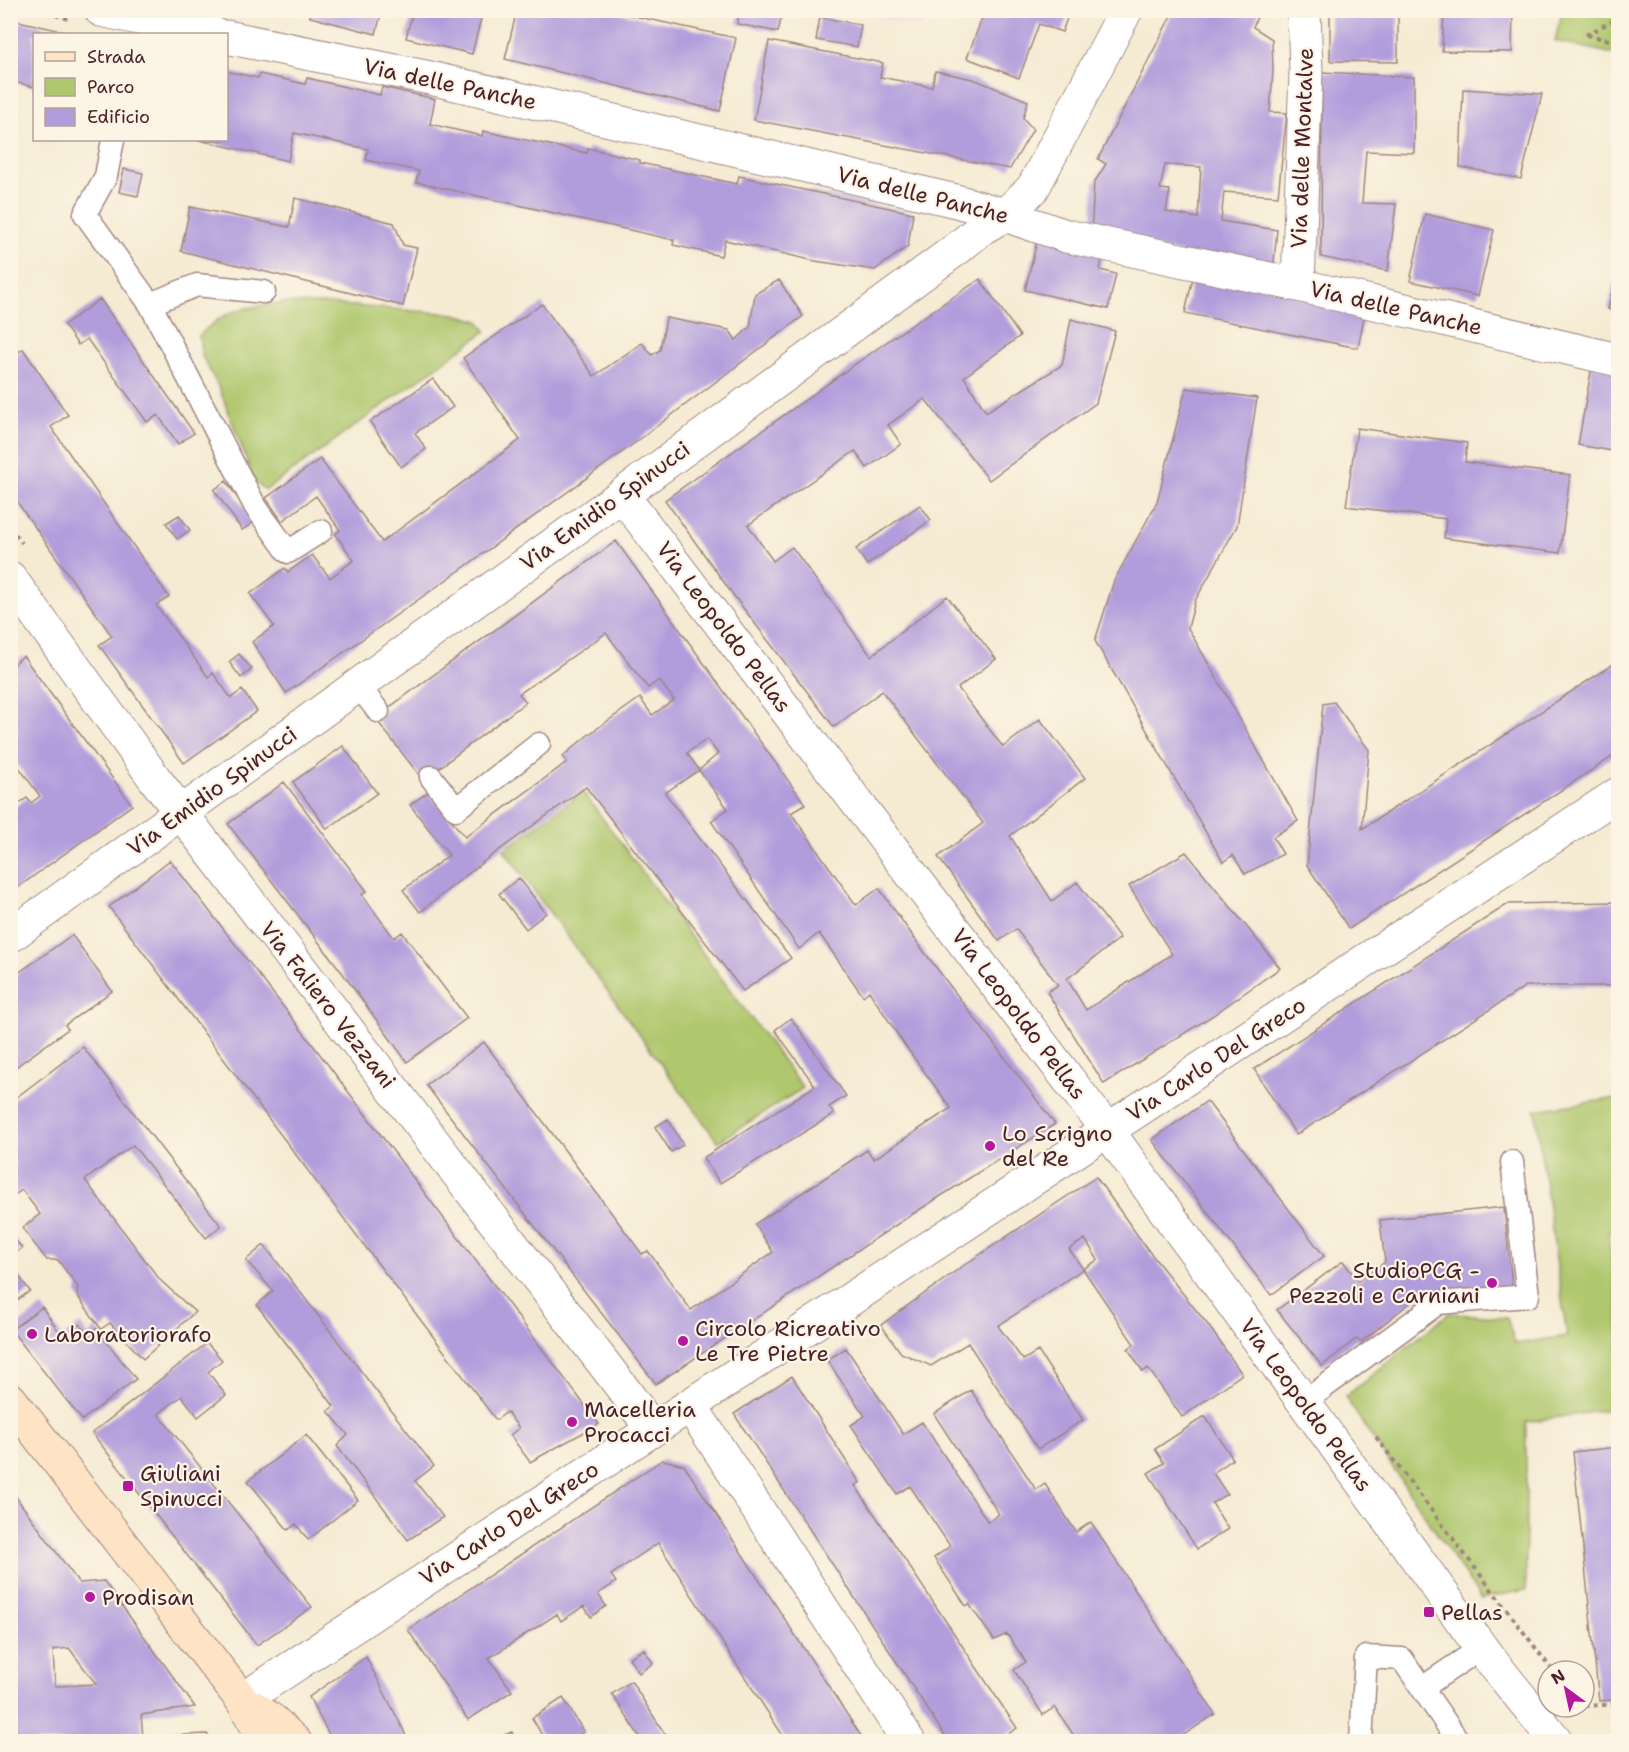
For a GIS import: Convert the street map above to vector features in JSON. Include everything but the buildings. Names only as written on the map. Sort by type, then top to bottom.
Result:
[{"type":"main road","points":[[10,1399],[242,1700],[266,1742]]},
{"type":"main road","points":[[242,1700],[273,1721],[295,1742]]},
{"type":"street","points":[[102,10],[136,22],[208,33]]},
{"type":"street","name":"Via Emidio Spinucci","points":[[10,936],[622,495],[982,228],[1005,215],[1033,188],[1126,10]]},
{"type":"street","name":"Via delle Montalve","points":[[1298,285],[1306,72],[1304,10]]},
{"type":"street","name":"Via delle Panche","points":[[228,37],[430,78],[956,201],[1066,236],[1298,285],[1618,360]]},
{"type":"street","name":"Via Leopoldo Pellas","points":[[622,495],[1107,1130],[1481,1648],[1557,1741]]},
{"type":"street","name":"Via Faliero Vezzani","points":[[10,578],[181,813],[652,1429]]},
{"type":"street","name":"Via Carlo Del Greco","points":[[242,1700],[1618,794]]},
{"type":"street","points":[[690,1405],[909,1742]]},
{"type":"street","points":[[1557,1741],[1566,1742]]},
{"type":"lane","points":[[113,141],[106,176],[85,214],[150,304],[255,506],[288,552],[321,531]]},
{"type":"lane","points":[[150,304],[197,285],[264,292]]},
{"type":"lane","points":[[358,685],[378,711]]},
{"type":"lane","points":[[431,777],[456,809],[539,744]]},
{"type":"lane","points":[[1304,1402],[1438,1303],[1528,1296],[1512,1162]]},
{"type":"lane","points":[[1422,1688],[1481,1648]]},
{"type":"lane","points":[[1361,1742],[1366,1657],[1402,1659],[1456,1740]]},
{"type":"path","points":[[1618,18],[1586,35],[1618,42]]},
{"type":"path","points":[[1596,1705],[1618,1704]]},
{"type":"shaded area","points":[[925,10],[921,27],[852,11]]},
{"type":"green space","points":[[1562,11],[1618,11],[1618,55],[1555,41]]},
{"type":"green space","points":[[284,303],[328,304],[455,314],[479,321],[486,331],[266,490],[255,482],[220,390],[202,356],[199,336],[219,319],[238,310]]},
{"type":"green space","points":[[583,792],[803,1088],[718,1142],[504,850]]},
{"type":"green space","points":[[1618,1098],[1618,1231],[1608,1233],[1618,1308],[1618,1408],[1526,1422],[1526,1590],[1481,1599],[1345,1397],[1449,1313],[1507,1318],[1515,1344],[1567,1336],[1535,1110]]},
{"type":"place","name":"Lo Scrigno del Re","points":[[990,1146]]},
{"type":"place","name":"StudioPCG - Pezzoli e Carniani","points":[[1492,1283]]},
{"type":"place","name":"Laboratoriorafo","points":[[32,1334]]},
{"type":"place","name":"Circolo Ricreativo Le Tre Pietre","points":[[683,1341]]},
{"type":"place","name":"Macelleria Procacci","points":[[572,1422]]},
{"type":"place","name":"Giuliani Spinucci","points":[[128,1486]]},
{"type":"place","name":"Prodisan","points":[[90,1597]]},
{"type":"place","name":"Pellas","points":[[1429,1612]]}]
